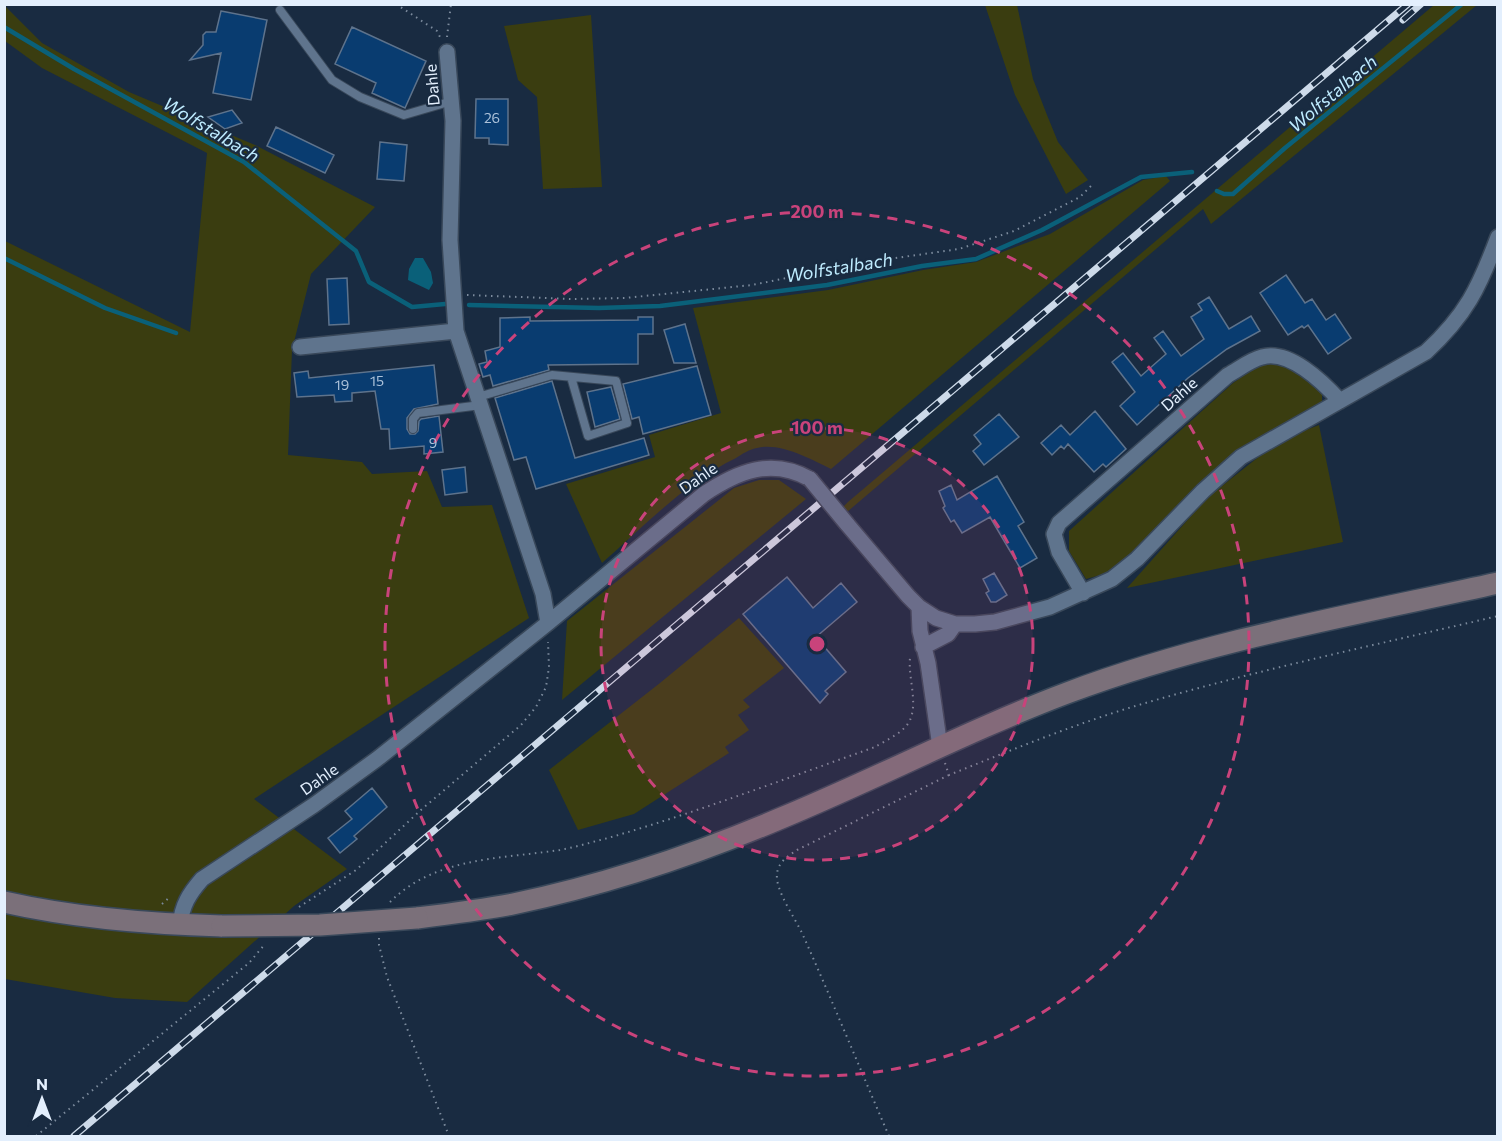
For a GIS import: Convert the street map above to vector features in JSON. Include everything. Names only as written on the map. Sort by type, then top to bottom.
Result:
[{"type":"main road","points":[[4,902],[95,916],[180,925],[222,926],[320,926],[417,918],[516,903],[597,883],[693,852],[780,819],[940,747],[1068,693],[1185,655],[1497,583]]},
{"type":"street","name":"Dahle","points":[[447,52],[452,101],[450,240],[456,331],[543,594],[548,623]]},
{"type":"street","name":"Dahle","points":[[180,925],[182,909],[189,894],[202,879],[314,805],[377,759],[548,623],[704,494],[729,477],[755,469],[778,469],[798,472],[810,479],[919,607],[936,618],[955,624],[995,622],[1050,607],[1112,579],[1137,559],[1203,491],[1241,457],[1426,352],[1449,331],[1469,304],[1485,272],[1497,237]]},
{"type":"street","points":[[300,347],[456,331]]},
{"type":"street","name":"Dahle","points":[[1083,593],[1059,552],[1054,534],[1059,523],[1228,375],[1260,357],[1277,355],[1292,360],[1330,390],[1340,401]]},
{"type":"street","points":[[919,607],[923,647],[928,663],[940,747]]},
{"type":"street","points":[[923,647],[948,634],[955,624]]},
{"type":"lane","points":[[280,10],[332,81],[360,97],[404,115],[452,101]]},
{"type":"lane","points":[[413,429],[413,419],[418,413],[480,401],[552,375],[616,381],[627,423],[588,436],[571,377]]},
{"type":"path","points":[[396,4],[437,31],[447,52]]},
{"type":"path","points":[[447,52],[451,4]]},
{"type":"path","points":[[454,302],[470,293],[572,299],[625,298],[752,285],[861,263],[960,249],[1014,231],[1080,197],[1092,185]]},
{"type":"path","points":[[889,1137],[801,931],[781,891],[777,876],[779,866],[786,858],[797,850],[949,775],[1129,708],[1205,686],[1497,616]]},
{"type":"path","points":[[296,909],[356,870],[422,809],[520,725],[536,707],[546,687],[549,668],[548,623]]},
{"type":"path","points":[[940,747],[949,775]]},
{"type":"path","points":[[36,1137],[249,963],[266,942]]},
{"type":"green space","points":[[4,5],[42,43],[129,92],[255,145],[375,207],[311,274],[292,350],[288,455],[362,462],[372,474],[427,471],[442,507],[492,505],[529,618],[254,799],[347,869],[294,906],[187,1002],[115,998],[5,979],[5,241],[190,332],[207,153],[42,68],[5,41]]},
{"type":"green space","points":[[985,5],[1017,5],[1033,79],[1047,115],[1058,142],[1088,180],[1066,194],[1015,95]]},
{"type":"green space","points":[[1434,5],[1477,5],[1211,224],[1203,209],[847,512],[843,507],[848,502]]},
{"type":"green space","points":[[591,15],[602,187],[543,189],[537,97],[518,80],[504,26]]},
{"type":"green space","points":[[1166,176],[1170,181],[831,469],[785,449],[766,447],[749,451],[682,492],[602,563],[566,484],[655,457],[649,435],[721,413],[693,308],[828,290],[923,270],[976,262],[1050,234],[1143,180]]},
{"type":"green space","points":[[1264,362],[1286,365],[1322,393],[1322,402],[1236,455],[1196,486],[1132,554],[1108,573],[1086,579],[1069,551],[1069,531],[1233,383]]},
{"type":"green space","points":[[1319,425],[1343,542],[1127,588],[1208,497],[1280,440]]},
{"type":"green space","points":[[759,480],[779,480],[806,499],[562,700],[567,621],[734,488]]},
{"type":"green space","points":[[739,618],[784,668],[743,700],[750,707],[738,715],[749,730],[725,747],[729,753],[634,814],[578,830],[549,770]]},
{"type":"water","points":[[415,258],[423,258],[431,272],[433,283],[429,290],[408,280],[409,269]]},
{"type":"building","points":[[221,11],[267,20],[251,100],[213,93],[221,53],[190,60],[203,45],[203,35],[206,32],[216,32]]},
{"type":"building","points":[[352,27],[426,61],[405,108],[372,93],[376,83],[335,64]]},
{"type":"building","points":[[476,99],[508,99],[508,145],[489,144],[489,138],[475,138]]},
{"type":"building","points":[[232,110],[242,123],[225,129],[208,117]]},
{"type":"building","points":[[276,127],[334,155],[325,173],[267,146]]},
{"type":"building","points":[[380,142],[407,145],[404,181],[377,179]]},
{"type":"building","points":[[1286,275],[1305,303],[1312,299],[1326,320],[1335,314],[1351,338],[1328,354],[1308,325],[1288,335],[1260,293]]},
{"type":"building","points":[[347,278],[349,324],[329,325],[327,279]]},
{"type":"building","points":[[1209,297],[1229,329],[1251,316],[1260,331],[1227,349],[1188,378],[1137,425],[1120,406],[1135,392],[1112,362],[1123,353],[1141,376],[1166,354],[1154,338],[1163,331],[1181,356],[1204,339],[1191,317],[1202,310],[1198,304]]},
{"type":"building","points":[[530,317],[530,321],[638,320],[638,317],[653,317],[653,334],[638,334],[638,364],[548,365],[549,370],[493,386],[490,375],[483,377],[479,364],[487,362],[485,351],[500,347],[500,318]]},
{"type":"building","points":[[685,324],[696,363],[674,363],[664,330]]},
{"type":"building","points":[[434,365],[438,404],[414,409],[407,418],[407,429],[410,434],[415,434],[421,419],[439,416],[443,452],[424,454],[424,446],[390,449],[389,429],[381,429],[375,391],[352,393],[352,401],[335,402],[334,395],[297,397],[294,373],[308,371],[309,378]]},
{"type":"building","points":[[697,366],[711,415],[643,434],[639,417],[632,419],[623,384]]},
{"type":"building","points":[[552,381],[575,458],[644,438],[649,455],[536,489],[526,457],[514,460],[495,398]]},
{"type":"building","points":[[611,387],[620,419],[595,427],[587,392]]},
{"type":"building","points":[[1095,411],[1126,449],[1106,467],[1103,464],[1094,472],[1068,444],[1064,449],[1061,446],[1052,455],[1041,443],[1061,425],[1070,435]]},
{"type":"building","points":[[999,414],[1019,437],[984,465],[973,451],[981,444],[974,435]]},
{"type":"building","points":[[465,467],[467,492],[445,495],[442,470]]},
{"type":"building","points":[[997,476],[1024,522],[1018,526],[1037,558],[1020,568],[990,517],[962,533],[954,520],[951,522],[943,508],[945,506],[939,491],[951,485],[957,500]]},
{"type":"building","points":[[994,573],[1007,595],[996,602],[991,602],[983,579]]},
{"type":"building","points":[[787,577],[813,608],[841,583],[857,602],[816,637],[846,672],[825,691],[828,694],[820,703],[743,614]]},
{"type":"building","points":[[372,788],[387,807],[354,836],[357,839],[340,853],[328,838],[352,819],[345,811]]},
{"type":"waterway","name":"Wolfstalbach","points":[[1217,191],[1233,194],[1285,148],[1462,4]]},
{"type":"waterway","name":"Wolfstalbach","points":[[4,27],[74,69],[244,162],[356,251],[369,282],[412,307],[445,304]]},
{"type":"waterway","name":"Wolfstalbach","points":[[469,305],[599,308],[660,306],[827,285],[922,266],[976,259],[1042,230],[1141,177],[1192,172]]},
{"type":"waterway","points":[[4,258],[105,308],[176,333]]},
{"type":"railway","points":[[74,1136],[1408,4]]},
{"type":"railway","points":[[1403,20],[1421,4]]}]
